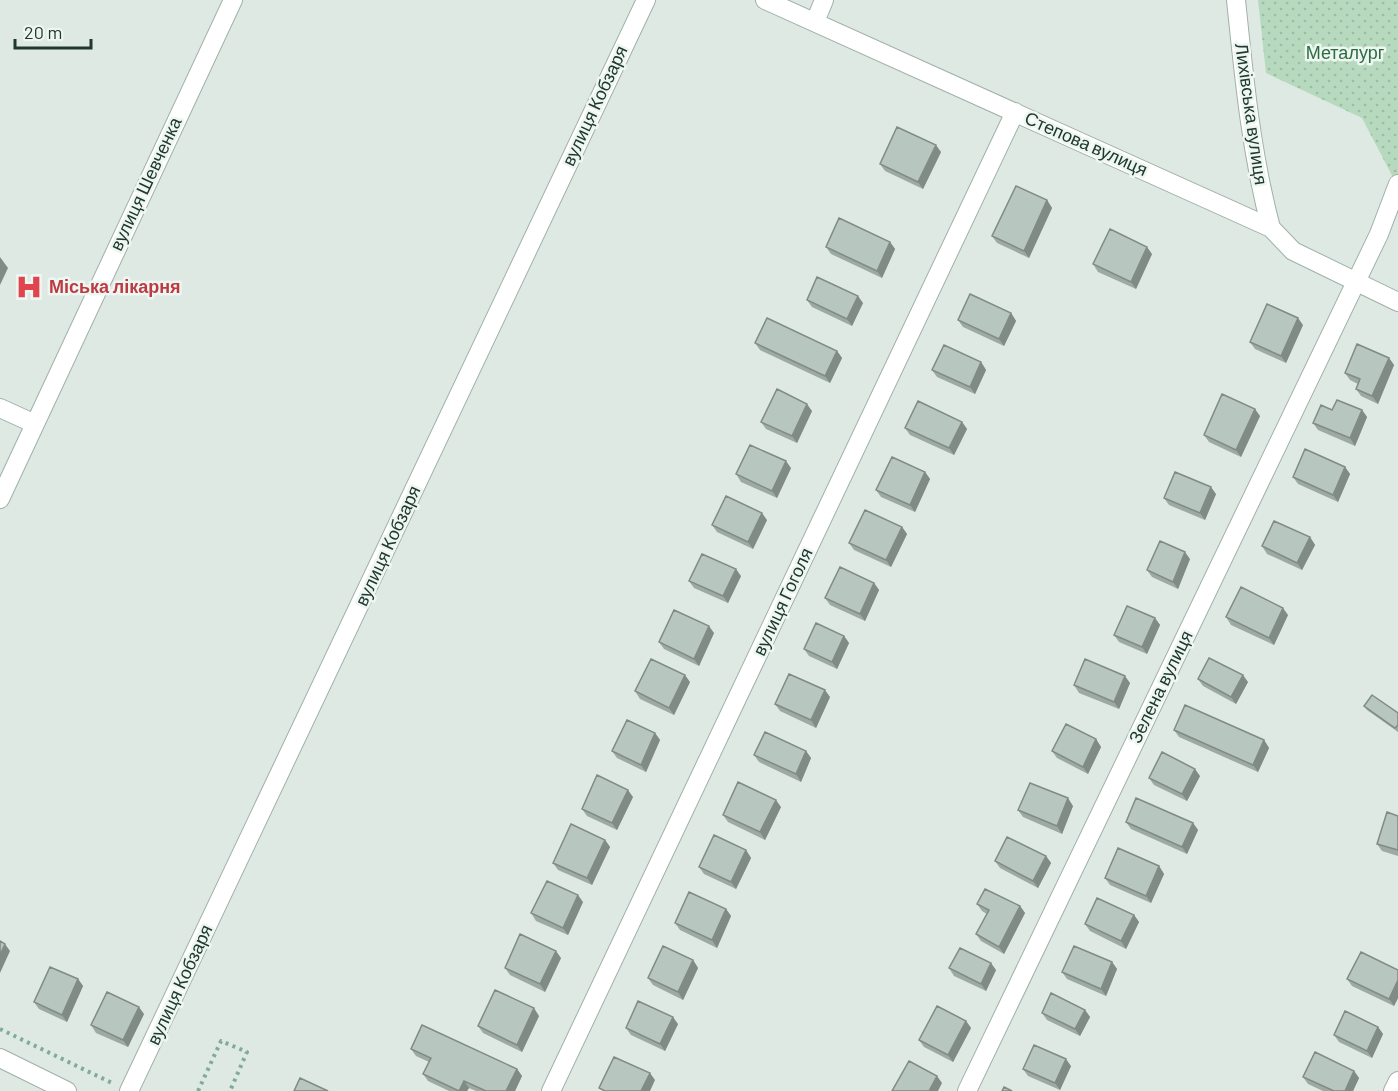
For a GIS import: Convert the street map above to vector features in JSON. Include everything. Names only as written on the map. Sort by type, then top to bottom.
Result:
[{"type":"street","name":"вулиця Шевченка","points":[[0,499],[33,423],[233,0]]},
{"type":"street","name":"вулиця Кобзаря","points":[[124,1088],[646,0]]},
{"type":"street","name":"Степова вулиця","points":[[765,0],[1271,228],[1293,251],[1398,302]]},
{"type":"street","points":[[815,22],[824,0]]},
{"type":"street","name":"Лихівська вулиця","points":[[1236,0],[1249,117],[1259,182],[1271,228]]},
{"type":"street","name":"вулиця Гоголя","points":[[551,1091],[1015,112]]},
{"type":"street","name":"Зелена вулиця","points":[[967,1091],[1379,234],[1398,184]]},
{"type":"street","points":[[0,408],[33,423]]},
{"type":"street","points":[[1,1061],[67,1091]]},
{"type":"street","points":[[1393,1091],[1398,1081]]},
{"type":"path","points":[[0,1029],[124,1088]]},
{"type":"path","points":[[198,1091],[221,1041],[247,1052],[230,1091]]},
{"type":"green space","name":"Металург","points":[[1258,0],[1398,0],[1398,187],[1362,118],[1266,73]]},
{"type":"building","points":[[897,127],[936,145],[918,182],[880,164]]},
{"type":"building","points":[[1016,186],[1047,200],[1024,251],[992,236]]},
{"type":"building","points":[[839,218],[890,242],[877,271],[826,247]]},
{"type":"building","points":[[1110,229],[1147,247],[1131,282],[1093,264]]},
{"type":"building","points":[[817,277],[858,296],[847,319],[807,300]]},
{"type":"building","points":[[970,294],[1011,313],[999,339],[958,320]]},
{"type":"building","points":[[1267,304],[1298,318],[1281,356],[1250,342]]},
{"type":"building","points":[[767,318],[837,351],[825,376],[755,343]]},
{"type":"building","points":[[1357,344],[1389,358],[1372,396],[1356,389],[1360,379],[1345,373]]},
{"type":"building","points":[[944,345],[981,362],[970,387],[932,370]]},
{"type":"building","points":[[777,389],[807,404],[792,436],[761,422]]},
{"type":"building","points":[[1222,394],[1255,409],[1236,450],[1204,435]]},
{"type":"building","points":[[1337,400],[1362,410],[1350,438],[1313,423],[1321,405],[1332,410]]},
{"type":"building","points":[[918,401],[962,422],[949,448],[905,428]]},
{"type":"building","points":[[750,445],[786,461],[772,491],[736,474]]},
{"type":"building","points":[[1305,449],[1345,467],[1333,495],[1293,477]]},
{"type":"building","points":[[892,457],[925,472],[910,505],[876,490]]},
{"type":"building","points":[[1175,472],[1211,487],[1200,513],[1164,498]]},
{"type":"building","points":[[726,496],[762,513],[748,542],[712,525]]},
{"type":"building","points":[[865,510],[902,527],[886,560],[849,543]]},
{"type":"building","points":[[1274,521],[1310,537],[1297,563],[1262,546]]},
{"type":"building","points":[[1160,541],[1185,552],[1173,582],[1147,570]]},
{"type":"building","points":[[702,554],[736,569],[723,596],[689,581]]},
{"type":"building","points":[[840,567],[874,583],[860,614],[825,598]]},
{"type":"building","points":[[1241,587],[1283,608],[1269,638],[1226,617]]},
{"type":"building","points":[[1127,606],[1155,618],[1142,647],[1114,635]]},
{"type":"building","points":[[674,610],[709,626],[694,659],[659,642]]},
{"type":"building","points":[[816,623],[844,636],[832,662],[804,649]]},
{"type":"building","points":[[1209,658],[1243,675],[1231,697],[1198,679]]},
{"type":"building","points":[[651,659],[685,675],[669,708],[635,691]]},
{"type":"building","points":[[1085,659],[1125,676],[1114,702],[1074,685]]},
{"type":"building","points":[[789,674],[825,690],[811,720],[775,704]]},
{"type":"building","points":[[1372,695],[1398,713],[1398,725],[1395,728],[1364,706]]},
{"type":"building","points":[[1185,705],[1264,740],[1253,765],[1174,730]]},
{"type":"building","points":[[627,720],[655,733],[641,765],[612,751]]},
{"type":"building","points":[[1066,724],[1096,739],[1083,767],[1052,751]]},
{"type":"building","points":[[765,732],[806,751],[796,774],[754,755]]},
{"type":"building","points":[[1162,752],[1195,769],[1182,794],[1149,778]]},
{"type":"building","points":[[597,775],[628,790],[612,823],[582,809]]},
{"type":"building","points":[[738,782],[776,800],[760,832],[723,815]]},
{"type":"building","points":[[1030,783],[1068,798],[1057,826],[1018,810]]},
{"type":"building","points":[[1136,798],[1193,823],[1182,847],[1126,822]]},
{"type":"building","points":[[1387,812],[1398,816],[1398,850],[1377,844]]},
{"type":"building","points":[[571,824],[605,840],[587,878],[553,863]]},
{"type":"building","points":[[714,835],[746,850],[731,882],[699,867]]},
{"type":"building","points":[[1007,837],[1046,856],[1033,881],[995,861]]},
{"type":"building","points":[[1118,848],[1159,866],[1146,896],[1105,878]]},
{"type":"building","points":[[547,881],[578,895],[563,928],[531,913]]},
{"type":"building","points":[[985,889],[1020,906],[999,947],[976,934],[989,910],[977,904]]},
{"type":"building","points":[[689,892],[726,909],[712,940],[675,923]]},
{"type":"building","points":[[1097,898],[1134,915],[1121,941],[1085,924]]},
{"type":"building","points":[[520,934],[556,951],[540,984],[505,968]]},
{"type":"building","points":[[0,941],[5,944],[0,955]]},
{"type":"building","points":[[663,946],[693,960],[678,992],[648,978]]},
{"type":"building","points":[[1074,946],[1112,962],[1101,989],[1062,972]]},
{"type":"building","points":[[960,948],[991,963],[981,984],[949,968]]},
{"type":"building","points":[[1361,952],[1398,970],[1398,980],[1389,999],[1347,979]]},
{"type":"building","points":[[50,967],[78,979],[62,1015],[34,1002]]},
{"type":"building","points":[[495,990],[534,1008],[517,1045],[478,1026]]},
{"type":"building","points":[[107,992],[139,1007],[123,1040],[91,1025]]},
{"type":"building","points":[[1051,993],[1085,1010],[1075,1029],[1042,1013]]},
{"type":"building","points":[[638,1001],[673,1017],[660,1044],[626,1028]]},
{"type":"building","points":[[937,1006],[966,1021],[948,1055],[919,1040]]},
{"type":"building","points":[[1345,1011],[1378,1027],[1367,1051],[1334,1035]]},
{"type":"building","points":[[422,1025],[517,1069],[506,1091],[486,1091],[464,1081],[459,1091],[423,1074],[431,1058],[411,1049]]},
{"type":"building","points":[[1034,1045],[1066,1059],[1055,1083],[1023,1069]]},
{"type":"building","points":[[1315,1052],[1354,1071],[1345,1091],[1334,1091],[1303,1077]]},
{"type":"building","points":[[614,1057],[650,1073],[641,1091],[605,1091],[599,1088]]},
{"type":"building","points":[[909,1061],[937,1076],[929,1091],[892,1091]]},
{"type":"building","points":[[300,1078],[328,1091],[294,1091]]},
{"type":"place","name":"Міська лікарня","points":[[29,287]]}]
